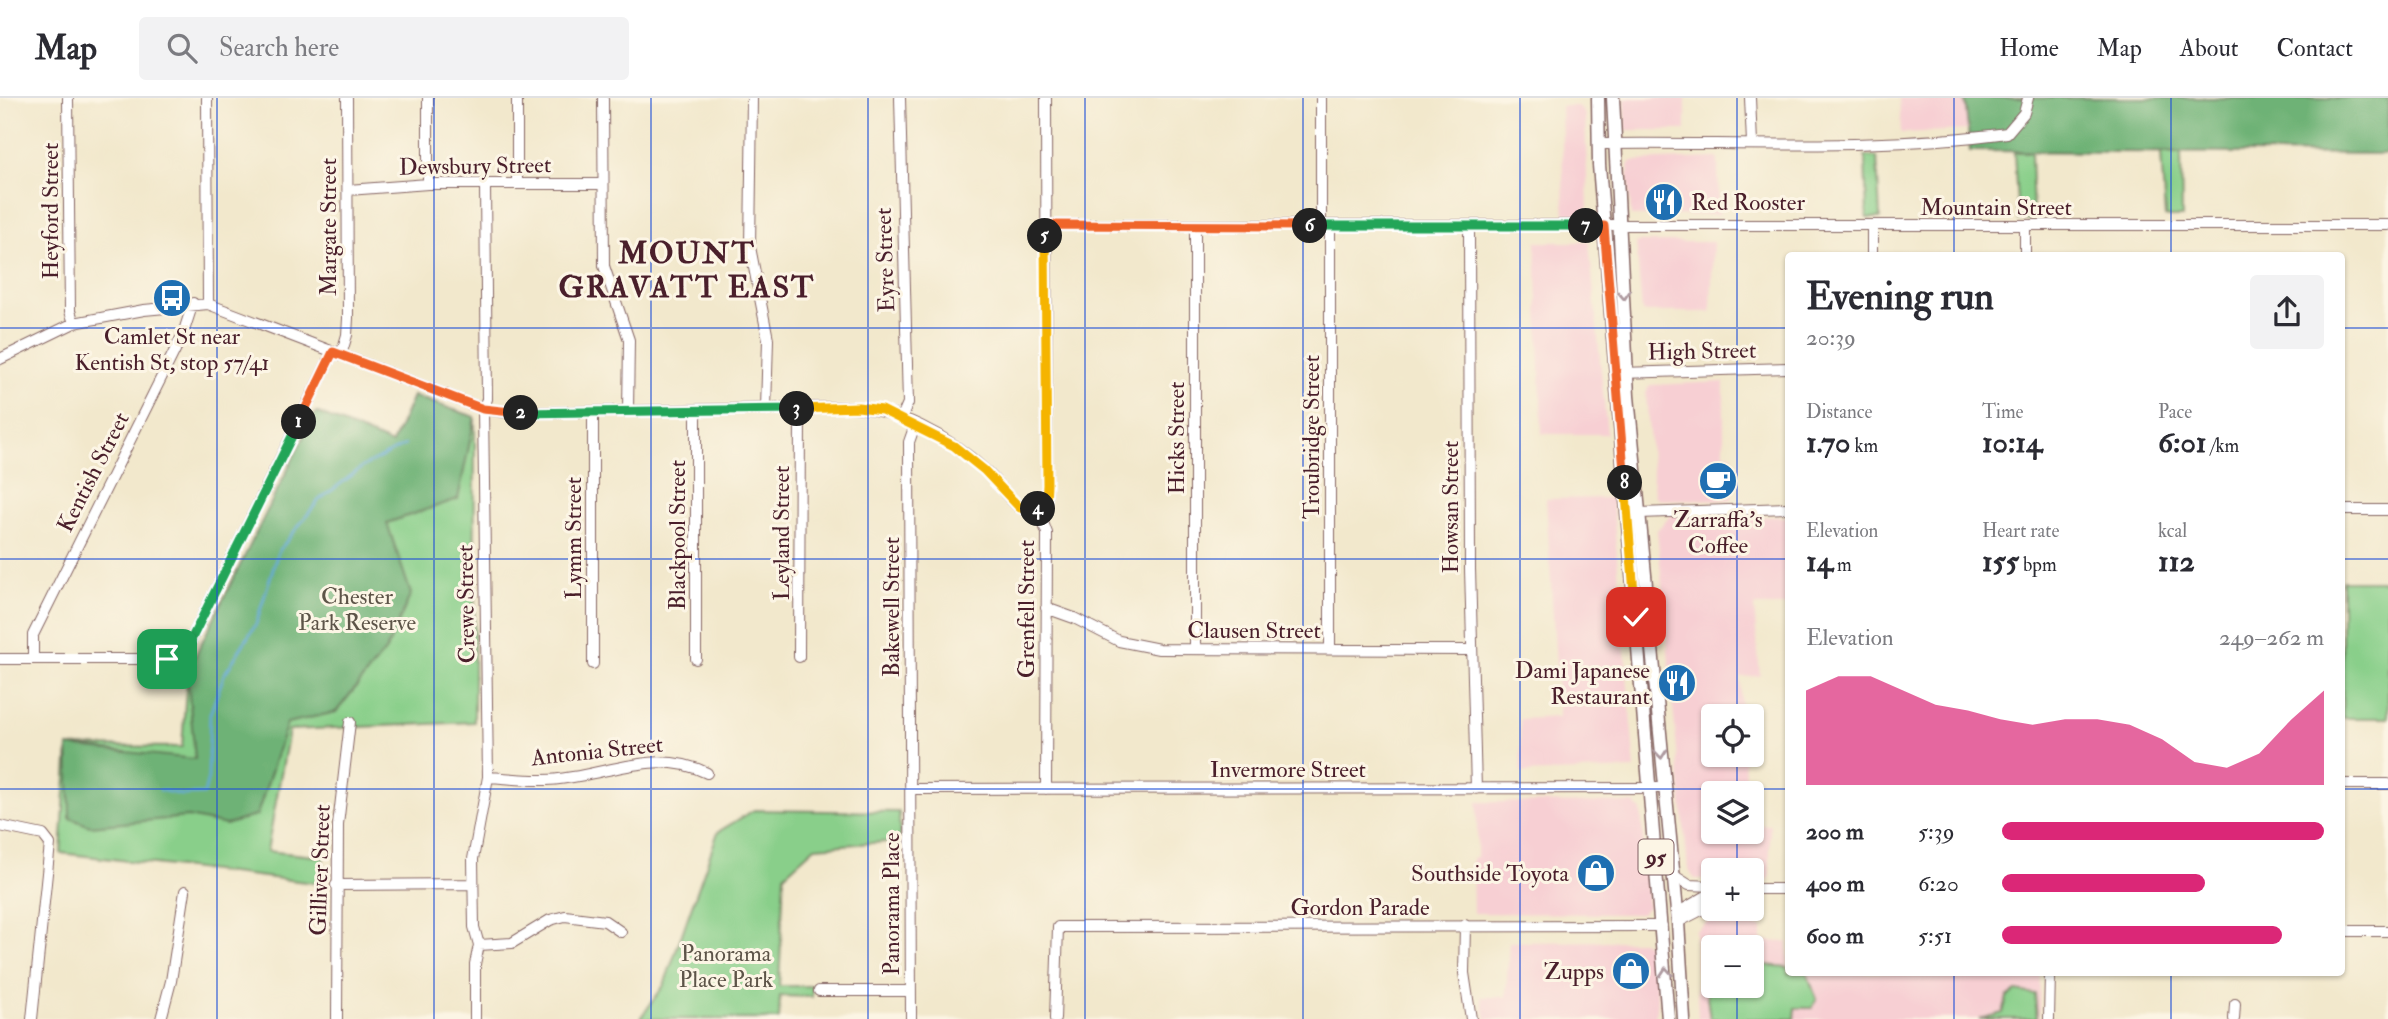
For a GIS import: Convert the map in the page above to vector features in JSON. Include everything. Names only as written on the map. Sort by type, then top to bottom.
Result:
[{"type":"main road","name":"95","points":[[1598,98],[1598,144],[1604,226],[1639,513],[1678,917],[1684,1019]]},
{"type":"main road","name":"95","points":[[1613,98],[1620,227],[1621,373],[1668,1019]]},
{"type":"main road","points":[[1662,926],[1678,917]]},
{"type":"street","name":"Heyford Street","points":[[68,98],[70,310],[74,323]]},
{"type":"street","points":[[207,98],[208,304]]},
{"type":"street","name":"Margate Street","points":[[0,659],[167,659],[189,644],[347,335],[347,98]]},
{"type":"street","points":[[428,98],[428,184]]},
{"type":"street","points":[[517,98],[517,183]]},
{"type":"street","points":[[603,98],[604,265],[629,340],[628,411]]},
{"type":"street","points":[[752,98],[750,247],[768,339],[766,409]]},
{"type":"street","name":"Eyre Street","points":[[900,98],[908,403],[901,419]]},
{"type":"street","name":"Grenfell Street","points":[[1046,98],[1047,485],[1046,500],[1038,509],[1047,533],[1046,789]]},
{"type":"street","name":"Troubridge Street","points":[[1321,98],[1326,226],[1330,648]]},
{"type":"street","points":[[1749,98],[1752,143]]},
{"type":"street","points":[[1598,144],[1899,143],[1969,138],[2007,133],[2024,113],[2028,98]]},
{"type":"street","name":"Dewsbury Street","points":[[348,190],[428,184],[603,184]]},
{"type":"street","name":"Crewe Street","points":[[475,1019],[475,964],[479,945],[474,927],[473,859],[488,777],[483,409],[486,399],[485,186]]},
{"type":"street","name":"Mountain Street","points":[[1045,225],[2388,225]]},
{"type":"street","name":"Howsan Street","points":[[1469,225],[1471,650],[1476,789]]},
{"type":"street","name":"Hicks Street","points":[[1195,226],[1195,649]]},
{"type":"street","points":[[2025,226],[2025,252]]},
{"type":"street","points":[[1872,227],[1872,252]]},
{"type":"street","points":[[0,359],[74,323],[193,303],[208,304],[483,409],[511,413],[871,408],[937,435],[970,458],[1020,508],[1038,509]]},
{"type":"street","name":"Kentish Street","points":[[33,658],[33,635],[183,334],[193,303]]},
{"type":"street","name":"High Street","points":[[1621,373],[1785,368]]},
{"type":"street","name":"Leyland Street","points":[[799,657],[800,409]]},
{"type":"street","name":"Blackpool Street","points":[[696,410],[696,659]]},
{"type":"street","name":"Lymm Street","points":[[593,412],[593,664]]},
{"type":"street","name":"Bakewell Street","points":[[911,789],[909,442],[915,425]]},
{"type":"street","points":[[1639,513],[1785,508]]},
{"type":"street","points":[[2345,510],[2388,509]]},
{"type":"street","name":"Clausen Street","points":[[1046,608],[1074,618],[1119,641],[1159,649],[1471,650]]},
{"type":"street","name":"Gilliver Street","points":[[337,1019],[338,825],[349,722]]},
{"type":"street","name":"Antonia Street","points":[[488,777],[554,780],[616,766],[684,762],[707,774]]},
{"type":"street","points":[[2345,784],[2388,784]]},
{"type":"street","name":"Invermore Street","points":[[911,789],[1665,788]]},
{"type":"street","name":"Panorama Place","points":[[911,789],[911,1019]]},
{"type":"street","points":[[0,826],[43,835],[50,844],[51,855],[32,1019]]},
{"type":"street","points":[[1673,875],[1689,885],[1701,886]]},
{"type":"street","points":[[336,885],[473,884]]},
{"type":"street","points":[[1764,890],[1785,889]]},
{"type":"street","points":[[162,1019],[171,981],[185,891]]},
{"type":"street","points":[[1678,917],[1701,901]]},
{"type":"street","points":[[1678,917],[1701,908]]},
{"type":"street","points":[[479,945],[512,943],[550,920],[565,916],[605,921],[621,932]]},
{"type":"street","points":[[1465,925],[1464,973],[1471,1019]]},
{"type":"street","name":"Gordon Parade","points":[[1055,1019],[1058,927],[1662,926]]},
{"type":"street","points":[[2345,931],[2388,931]]},
{"type":"street","points":[[2049,1019],[2050,976]]},
{"type":"street","points":[[819,991],[910,991]]},
{"type":"street","points":[[2234,1019],[2235,1004]]},
{"type":"shaded area","points":[[1625,98],[1686,98],[1686,130],[1626,130]]},
{"type":"shaded area","points":[[1899,98],[1965,98],[1968,130],[1901,133]]},
{"type":"shaded area","points":[[1561,106],[1578,106],[1585,115],[1588,207],[1580,214],[1564,214]]},
{"type":"shaded area","points":[[1718,158],[1719,215],[1631,216],[1628,166],[1631,161]]},
{"type":"shaded area","points":[[1536,242],[1589,242],[1607,434],[1542,434]]},
{"type":"shaded area","points":[[1636,242],[1713,242],[1711,312],[1642,312]]},
{"type":"shaded area","points":[[1724,382],[1724,453],[1732,454],[1732,500],[1658,499],[1654,495],[1646,394],[1648,388],[1652,385]]},
{"type":"shaded area","points":[[1612,498],[1635,769],[1521,773],[1520,719],[1559,717],[1546,499]]},
{"type":"shaded area","points":[[1671,515],[1785,517],[1785,606],[1754,606],[1760,676],[1740,677],[1741,704],[1701,704],[1701,767],[1745,767],[1745,781],[1701,781],[1701,844],[1764,844],[1764,825],[1770,825],[1770,879],[1764,879],[1764,858],[1701,858],[1701,879],[1695,879],[1688,870],[1657,530]]},
{"type":"shaded area","points":[[1477,802],[1634,803],[1641,810],[1648,907],[1641,914],[1473,913],[1472,858],[1477,857]]},
{"type":"shaded area","points":[[1708,921],[1754,921],[1754,926],[1762,927],[1762,935],[1701,935],[1701,998],[1764,998],[1764,941],[1785,942],[1785,976],[2040,976],[2039,1019],[1698,1019],[1695,931]]},
{"type":"shaded area","points":[[1642,941],[1652,947],[1658,1003],[1655,1019],[1486,1019],[1481,997],[1506,997],[1509,942]]},
{"type":"green space","points":[[1965,98],[2388,98],[2388,154],[1970,151]]},
{"type":"green space","points":[[2014,152],[2031,152],[2033,220],[2018,220]]},
{"type":"green space","points":[[2161,153],[2181,153],[2182,217],[2165,217]]},
{"type":"green space","points":[[1865,156],[1877,157],[1880,218],[1867,218]]},
{"type":"green space","name":"Chester Park Reserve","points":[[413,396],[475,417],[474,722],[289,730],[267,851],[323,857],[323,884],[61,853],[68,746],[182,747],[187,672],[352,435],[392,444]]},
{"type":"green space","name":"Chester Park Reserve","points":[[413,396],[475,417],[458,499],[387,523],[411,594],[386,650],[336,712],[287,723],[257,815],[226,825],[188,817],[90,826],[70,818],[68,746],[195,759],[187,672],[316,412],[392,444]]},
{"type":"green space","points":[[2345,581],[2388,581],[2388,718],[2345,718]]},
{"type":"green space","name":"Panorama Place Park","points":[[754,810],[899,812],[900,841],[815,847],[784,875],[779,986],[812,986],[812,997],[780,996],[779,1019],[640,1019],[664,985],[718,832]]},
{"type":"green space","points":[[1764,965],[1785,967],[1785,976],[1808,976],[1817,1000],[1812,1008],[1795,1008],[1794,1019],[1710,1019],[1707,998],[1764,998]]},
{"type":"green space","points":[[2016,991],[2035,994],[2037,1019],[1979,1019],[2003,1013],[2007,997]]},
{"type":"waterway","points":[[160,790],[182,795],[204,794],[208,778],[210,714],[224,675],[256,624],[278,552],[319,500],[364,466],[405,445]]},
{"type":"place","name":"Red Rooster","points":[[1664,202]]},
{"type":"place","name":"Camlet St near Kentish St, stop 57/41","points":[[172,298]]},
{"type":"place","name":"Zarraffa's Coffee","points":[[1718,481]]},
{"type":"place","name":"Dami Japanese Restaurant","points":[[1677,683]]},
{"type":"place","name":"Southside Toyota","points":[[1596,873]]},
{"type":"place","name":"Zupps","points":[[1631,971]]},
{"type":"district","name":"MOUNT GRAVATT EAST","points":[[687,270]]},
{"type":"route","points":[[167,659],[177,656],[189,644],[333,352],[462,402],[483,409],[511,413],[844,407],[882,410],[937,435],[954,446],[996,481],[1020,508],[1033,511],[1038,509],[1046,500],[1047,485],[1045,225],[1604,226],[1636,617]]}]
